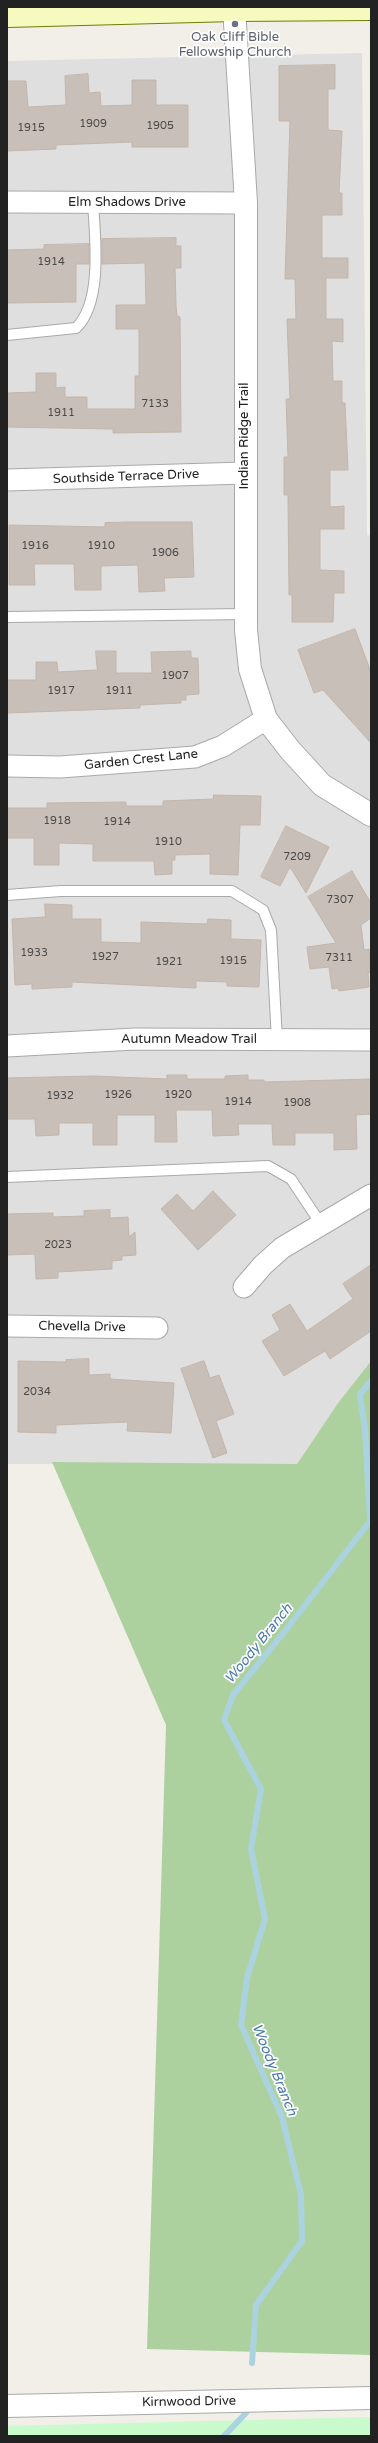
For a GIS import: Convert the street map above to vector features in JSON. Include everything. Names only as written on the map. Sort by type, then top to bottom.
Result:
[{"type":"main road","points":[[7,16],[234,8],[371,9]]},
{"type":"street","name":"Indian Ridge Trail","points":[[234,8],[246,203],[246,614],[250,669],[266,719],[290,750],[322,784],[371,815]]},
{"type":"street","name":"Elm Shadows Drive","points":[[7,202],[246,203]]},
{"type":"street","name":"Southside Terrace Drive","points":[[7,480],[245,473]]},
{"type":"street","name":"Garden Crest Lane","points":[[7,766],[60,767],[195,757],[223,746],[266,719]]},
{"type":"street","name":"Autumn Meadow Trail","points":[[7,1046],[135,1039],[371,1040]]},
{"type":"street","points":[[244,1287],[282,1248],[371,1195]]},
{"type":"street","name":"Chevella Drive","points":[[7,1326],[157,1328]]},
{"type":"street","name":"Kirnwood Drive","points":[[7,2406],[371,2398]]},
{"type":"lane","points":[[7,335],[76,328],[83,321],[91,301],[96,256],[93,202]]},
{"type":"lane","points":[[7,617],[246,614]]},
{"type":"lane","points":[[7,895],[61,891],[232,891],[263,910],[270,930],[277,1040]]},
{"type":"lane","points":[[7,1177],[268,1166],[290,1179],[321,1224]]},
{"type":"shaded area","points":[[362,53],[367,535],[371,536],[371,1361],[338,1403],[297,1464],[7,1464],[7,61]]},
{"type":"green space","points":[[371,1361],[371,2355],[147,2349],[166,1725],[52,1462],[297,1464],[338,1403]]},
{"type":"green space","points":[[371,2417],[371,2436],[7,2436],[7,2426]]},
{"type":"building","points":[[335,65],[335,89],[328,89],[328,130],[342,131],[339,193],[342,193],[342,215],[322,215],[322,258],[348,258],[348,278],[326,278],[326,319],[343,319],[343,342],[332,341],[333,381],[342,381],[342,403],[345,403],[348,470],[330,470],[330,507],[344,506],[344,529],[320,529],[320,570],[344,571],[344,593],[334,593],[333,622],[292,622],[292,595],[289,595],[288,495],[284,495],[284,457],[288,457],[286,399],[290,399],[287,319],[296,319],[295,279],[285,279],[290,121],[279,121],[279,66]]},
{"type":"building","points":[[88,74],[89,93],[100,92],[101,106],[132,105],[132,80],[156,80],[156,105],[188,105],[188,147],[132,147],[132,142],[56,145],[56,149],[7,151],[7,81],[26,81],[28,107],[66,105],[65,76]]},
{"type":"building","points":[[176,238],[176,246],[181,246],[181,268],[175,268],[177,316],[180,317],[181,432],[113,433],[113,429],[7,427],[7,393],[36,392],[36,373],[56,373],[56,388],[65,387],[65,397],[87,397],[87,409],[135,409],[135,376],[139,376],[139,329],[116,329],[116,305],[146,305],[145,263],[102,264],[102,239]]},
{"type":"building","points":[[89,244],[89,264],[76,264],[76,302],[7,303],[7,250],[44,249],[44,245]]},
{"type":"building","points":[[192,522],[194,577],[164,578],[165,591],[139,592],[138,565],[101,566],[101,590],[75,590],[74,564],[34,564],[35,585],[9,585],[9,525],[105,527],[105,523]]},
{"type":"building","points":[[355,629],[371,672],[371,743],[323,690],[314,693],[298,650]]},
{"type":"building","points":[[96,651],[116,651],[116,673],[152,673],[151,652],[191,651],[191,658],[198,658],[199,694],[186,695],[186,700],[181,700],[181,703],[140,705],[140,708],[7,713],[7,680],[36,680],[36,662],[57,662],[58,672],[97,670]]},
{"type":"building","points":[[214,795],[261,796],[260,825],[240,825],[238,875],[210,874],[210,854],[175,855],[175,860],[172,860],[172,874],[155,875],[154,861],[93,861],[93,844],[59,843],[59,865],[34,865],[34,838],[7,838],[7,808],[47,808],[47,803],[126,802],[126,806],[163,806],[163,801],[213,799]]},
{"type":"building","points":[[286,826],[329,847],[306,893],[290,867],[280,886],[261,877]]},
{"type":"building","points":[[352,871],[371,903],[371,918],[361,925],[364,950],[369,949],[371,972],[368,973],[369,987],[339,991],[338,988],[332,989],[329,967],[310,969],[307,947],[336,943],[308,897]]},
{"type":"building","points":[[45,904],[72,905],[72,919],[101,919],[101,942],[141,943],[141,922],[207,924],[208,919],[231,920],[231,939],[261,940],[259,987],[227,986],[227,982],[196,981],[196,988],[72,982],[72,987],[32,989],[32,984],[15,985],[12,919],[45,917]]},
{"type":"building","points":[[167,1075],[187,1075],[187,1079],[225,1079],[225,1076],[248,1075],[248,1080],[264,1080],[264,1082],[371,1079],[371,1114],[356,1115],[357,1149],[334,1150],[334,1133],[295,1133],[295,1145],[273,1145],[272,1124],[238,1124],[239,1135],[213,1136],[212,1110],[176,1110],[177,1142],[155,1142],[155,1115],[117,1115],[117,1145],[93,1145],[93,1123],[59,1123],[59,1135],[36,1136],[35,1119],[7,1119],[7,1078],[93,1076],[167,1079]]},
{"type":"building","points":[[213,1191],[236,1215],[198,1250],[161,1209],[177,1194],[193,1211]]},
{"type":"building","points":[[110,1210],[110,1218],[128,1217],[129,1237],[135,1232],[136,1255],[122,1256],[122,1260],[112,1261],[112,1269],[58,1272],[58,1278],[36,1279],[35,1254],[7,1255],[7,1214],[53,1213],[53,1217],[84,1216],[84,1211]]},
{"type":"building","points":[[371,1265],[371,1331],[330,1359],[325,1351],[284,1376],[262,1341],[280,1330],[272,1315],[290,1304],[307,1331],[353,1299],[343,1284]]},
{"type":"building","points":[[89,1359],[89,1375],[110,1374],[110,1379],[174,1383],[171,1433],[127,1431],[128,1422],[56,1425],[56,1433],[18,1432],[18,1361],[66,1362],[66,1360]]},
{"type":"building","points":[[204,1361],[210,1378],[219,1375],[234,1414],[216,1421],[227,1453],[213,1458],[181,1369]]},
{"type":"waterway","name":"Woody Branch","points":[[252,2363],[256,2305],[302,2241],[301,2195],[282,2117],[241,2025],[247,1978],[265,1919],[251,1849],[261,1789],[224,1720],[233,1695],[289,1626],[370,1521],[365,1430],[360,1394],[371,1381]]},
{"type":"waterway","name":"Woody Branch","points":[[224,2436],[246,2413]]},
{"type":"place","name":"Oak Cliff Bible Fellowship Church","points":[[235,24]]}]
